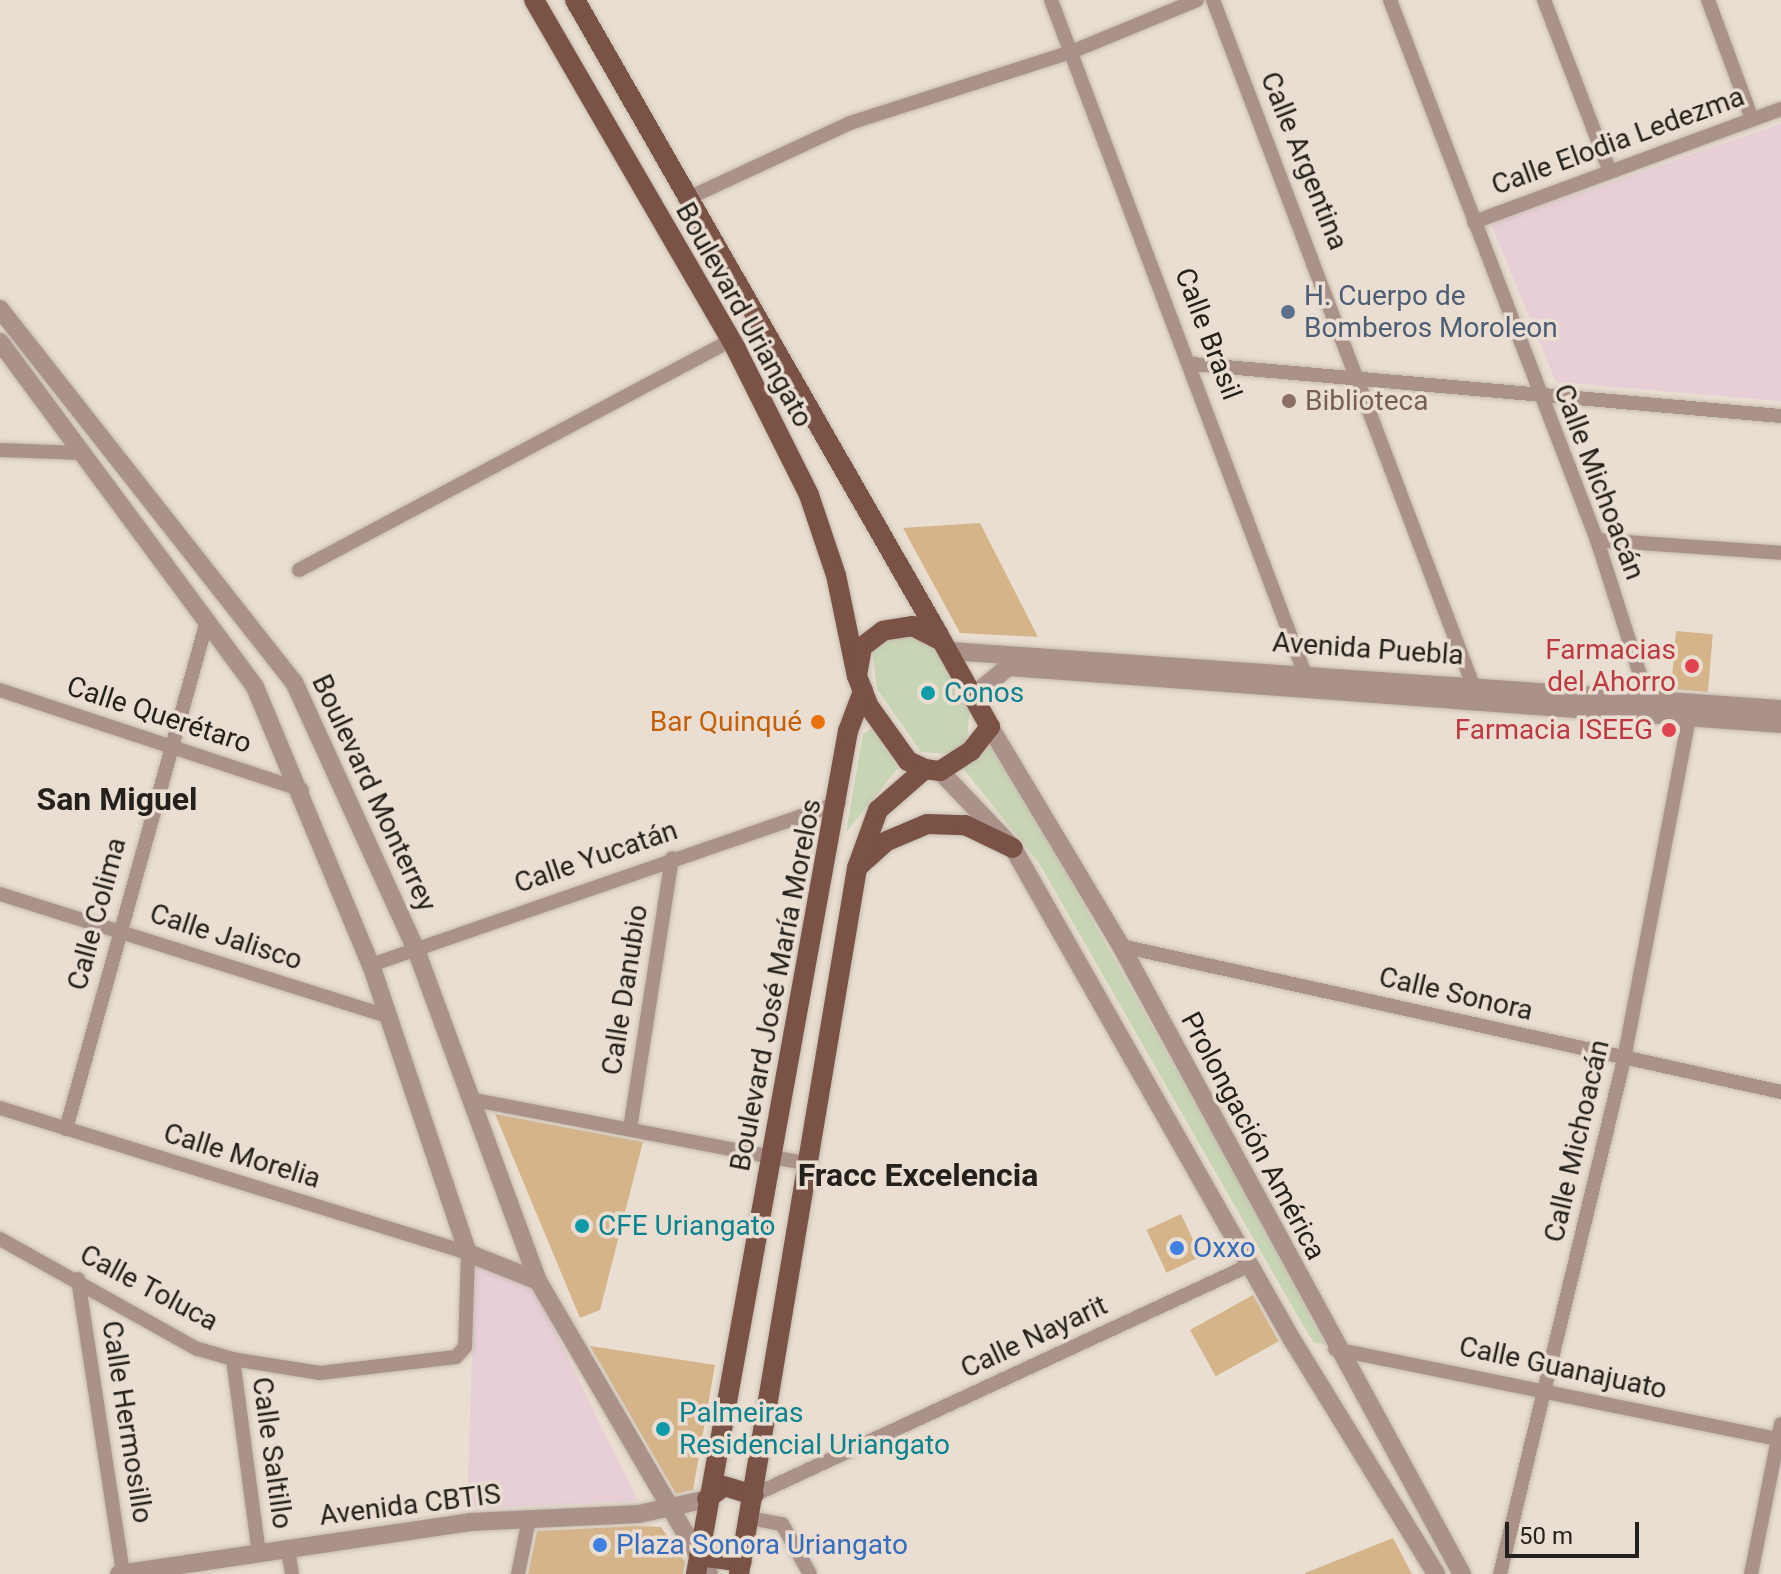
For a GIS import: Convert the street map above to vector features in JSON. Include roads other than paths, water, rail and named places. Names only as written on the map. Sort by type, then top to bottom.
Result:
[{"type":"main road","name":"Boulevard Uriangato","points":[[534,0],[731,340],[809,495],[860,684]]},
{"type":"main road","name":"Boulevard Uriangato","points":[[575,0],[693,196],[946,646]]},
{"type":"main road","points":[[913,626],[946,646],[990,727],[971,751],[932,770],[890,739],[860,684],[862,647],[883,631],[913,626]]},
{"type":"main road","name":"Boulevard José María Morelos","points":[[701,1568],[707,1499],[840,803],[848,731],[860,684]]},
{"type":"main road","name":"Boulevard José María Morelos","points":[[742,1570],[803,1163],[857,868],[878,810],[932,770]]},
{"type":"main road","points":[[857,868],[887,841],[927,824],[965,825],[1013,848]]},
{"type":"main road","points":[[707,1499],[724,1486],[754,1495]]},
{"type":"main road","points":[[701,1568],[742,1570]]},
{"type":"street","name":"Calle Brasil","points":[[1051,0],[1192,364],[1307,680]]},
{"type":"street","points":[[693,196],[850,123],[1071,52],[1197,0]]},
{"type":"street","name":"Calle Argentina","points":[[1213,0],[1361,374],[1476,693]]},
{"type":"street","name":"Calle Michoacán","points":[[1390,0],[1597,540],[1650,705]]},
{"type":"street","points":[[1544,0],[1610,172]]},
{"type":"street","points":[[1708,0],[1752,119]]},
{"type":"street","name":"Calle Elodia Ledezma","points":[[1474,222],[1781,109]]},
{"type":"street","name":"Boulevard Monterrey","points":[[0,309],[294,682],[415,947],[474,1100],[538,1281],[701,1568]]},
{"type":"street","points":[[299,570],[731,340]]},
{"type":"street","points":[[0,342],[255,687],[302,790],[371,965],[468,1253],[538,1281]]},
{"type":"street","points":[[1192,364],[1361,374],[1781,416]]},
{"type":"street","points":[[0,450],[82,453]]},
{"type":"street","points":[[1597,540],[1781,553]]},
{"type":"street","name":"Calle Colima","points":[[66,1129],[207,621]]},
{"type":"street","name":"Avenida Puebla","points":[[946,646],[1307,680],[1650,705],[1781,724]]},
{"type":"street","name":"Avenida Puebla","points":[[974,695],[1008,667],[1307,680]]},
{"type":"street","name":"Calle Querétaro","points":[[0,690],[302,790]]},
{"type":"street","name":"Calle Michoacán","points":[[1500,1574],[1624,1059],[1691,709]]},
{"type":"street","name":"Avenida Puebla","points":[[1691,709],[1781,709]]},
{"type":"street","name":"Prolongación América","points":[[990,727],[1121,946],[1335,1349],[1462,1574]]},
{"type":"street","points":[[932,770],[1013,848],[1291,1338],[1436,1574]]},
{"type":"street","name":"Calle Yucatán","points":[[371,965],[672,858],[840,803]]},
{"type":"street","name":"Calle Danubio","points":[[630,1129],[672,858]]},
{"type":"street","name":"Calle Jalisco","points":[[0,894],[390,1017]]},
{"type":"street","name":"Calle Sonora","points":[[1121,946],[1781,1092]]},
{"type":"street","points":[[474,1100],[803,1163]]},
{"type":"street","name":"Calle Morelia","points":[[0,1108],[468,1253]]},
{"type":"street","name":"Calle Toluca","points":[[0,1239],[78,1279],[197,1349],[233,1359],[320,1373],[462,1355],[468,1253]]},
{"type":"street","points":[[497,1265],[519,1254],[523,1239]]},
{"type":"street","name":"Calle Nayarit","points":[[754,1495],[1250,1265]]},
{"type":"street","name":"Calle Hermosillo","points":[[78,1279],[122,1574]]},
{"type":"street","points":[[1291,1338],[1335,1349]]},
{"type":"street","name":"Calle Guanajuato","points":[[1335,1349],[1779,1440]]},
{"type":"street","name":"Calle Saltillo","points":[[233,1359],[259,1554]]},
{"type":"street","points":[[1751,1574],[1781,1424]]},
{"type":"street","name":"Avenida CBTIS","points":[[122,1574],[288,1549],[529,1519],[665,1507],[707,1499]]},
{"type":"street","points":[[750,1518],[782,1524],[810,1574]]},
{"type":"street","points":[[518,1574],[529,1519]]},
{"type":"street","points":[[288,1549],[292,1574]]},
{"type":"place","name":"H. Cuerpo de Bomberos Moroleon","points":[[1288,312]]},
{"type":"place","name":"Biblioteca","points":[[1289,401]]},
{"type":"place","name":"Farmacias del Ahorro","points":[[1692,666]]},
{"type":"place","name":"Conos","points":[[928,693]]},
{"type":"place","name":"Bar Quinqué","points":[[818,722]]},
{"type":"place","name":"Farmacia ISEEG","points":[[1669,730]]},
{"type":"place","name":"CFE Uriangato","points":[[582,1226]]},
{"type":"place","name":"Oxxo","points":[[1177,1248]]},
{"type":"place","name":"Palmeiras Residencial Uriangato","points":[[663,1429]]},
{"type":"place","name":"Plaza Sonora Uriangato","points":[[600,1545]]},
{"type":"district","name":"San Miguel","points":[[117,799]]},
{"type":"district","name":"Fracc Excelencia","points":[[918,1175]]}]
